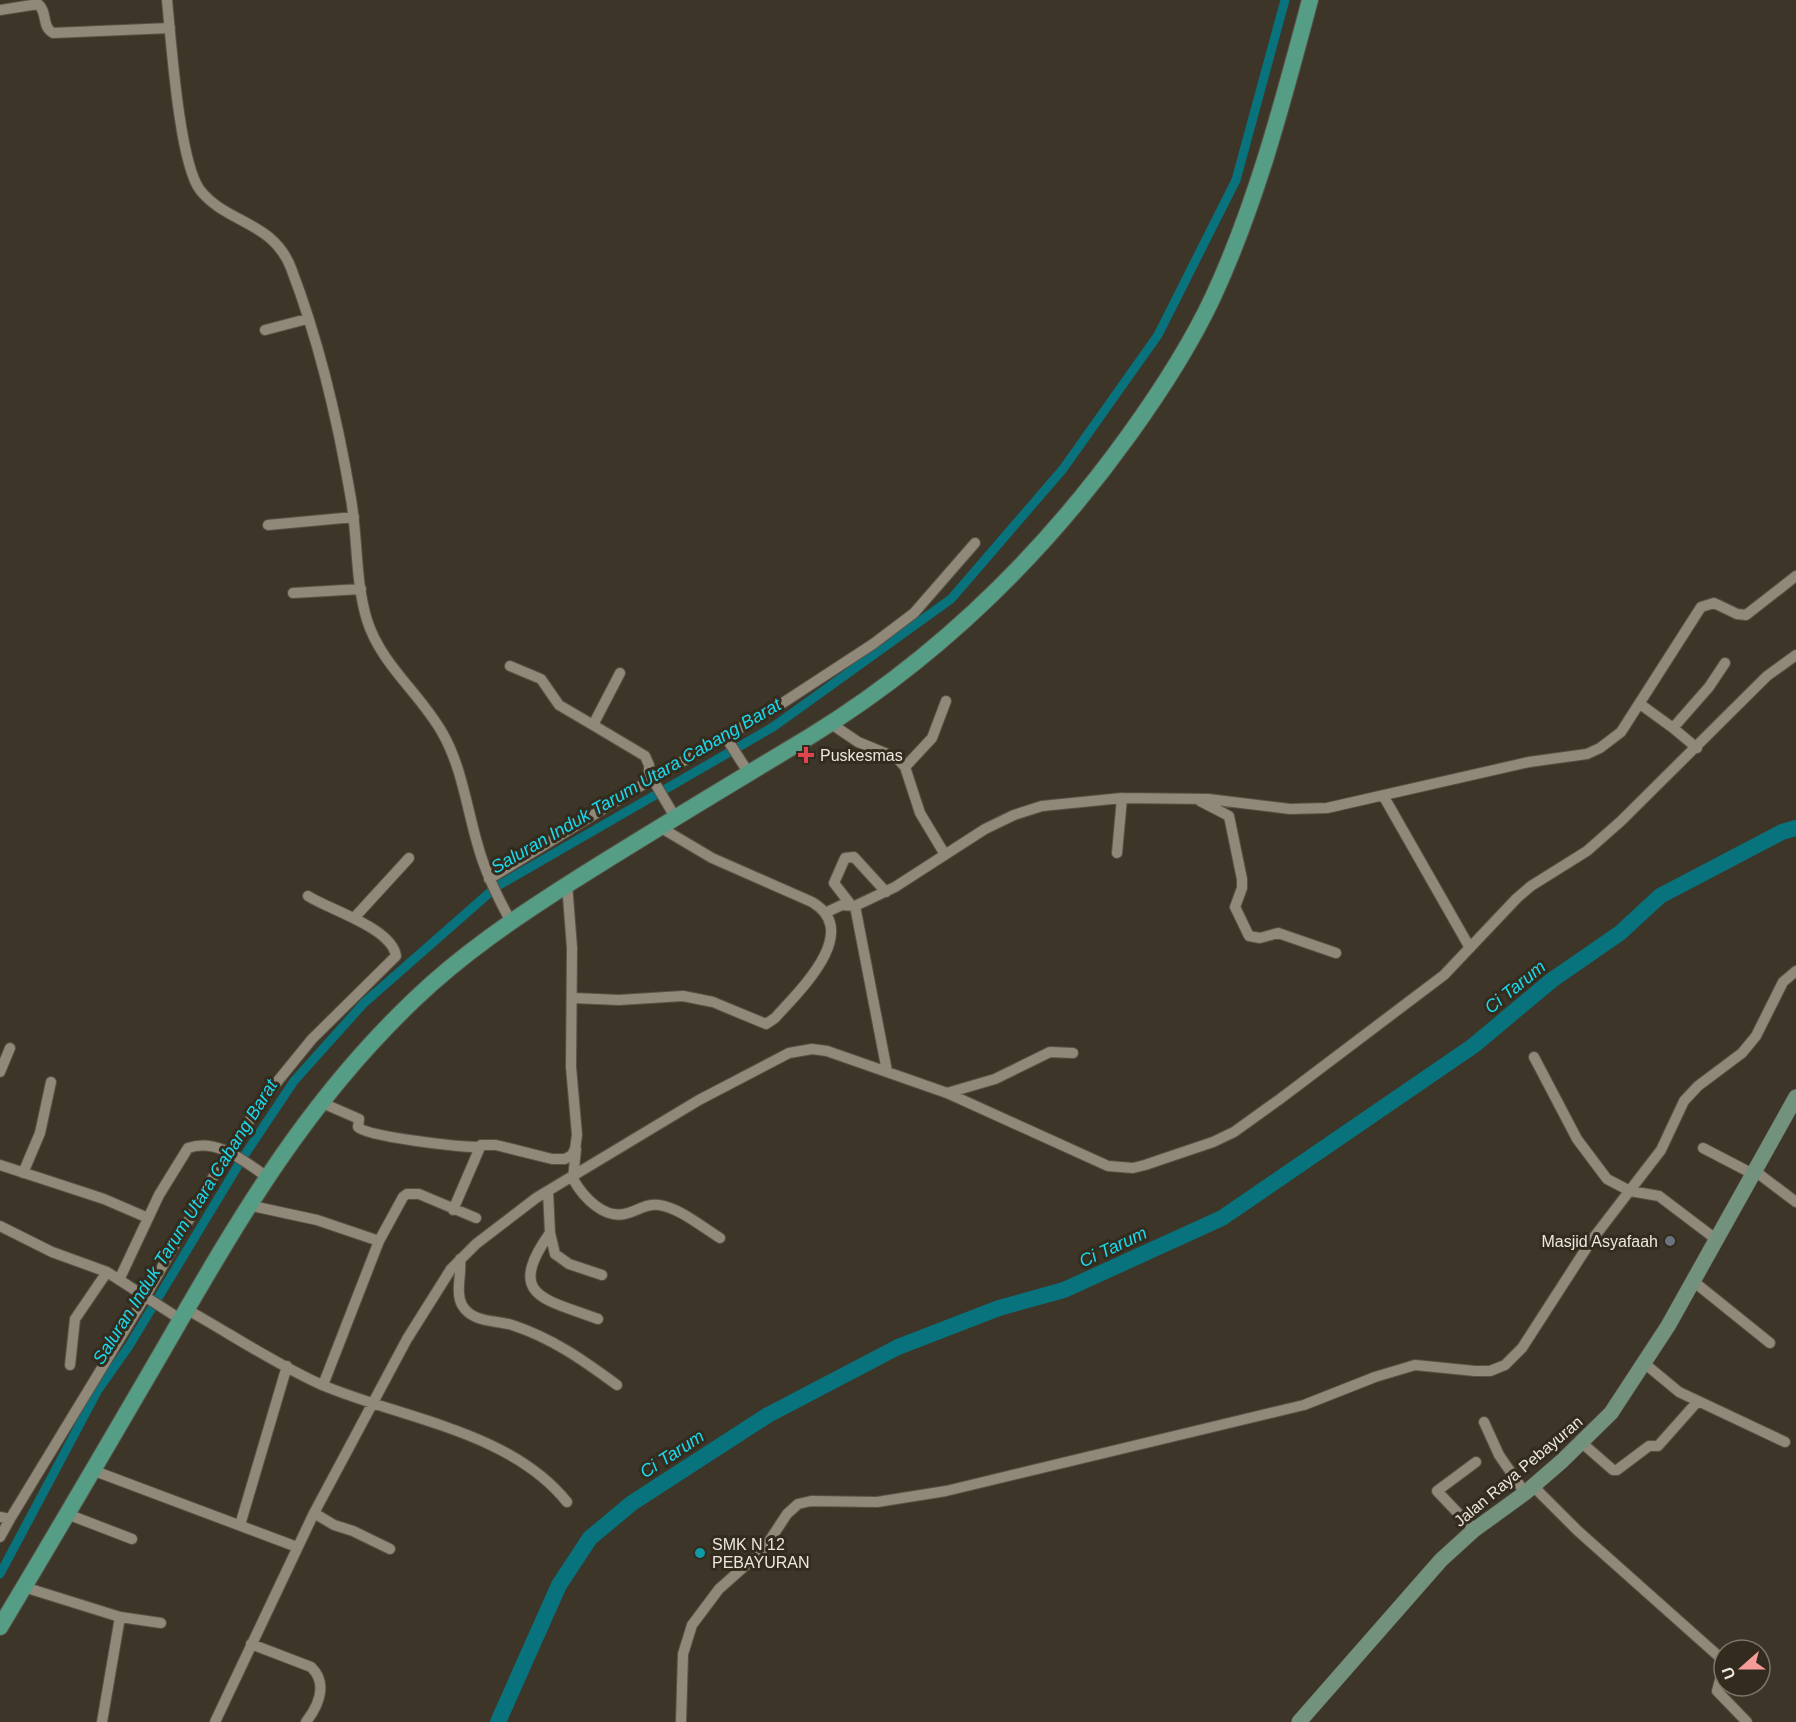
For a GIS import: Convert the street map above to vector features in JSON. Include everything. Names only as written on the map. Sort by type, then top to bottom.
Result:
[{"type":"main road","points":[[0,1627],[67,1514],[179,1314],[248,1205],[259,1171],[420,993],[507,915],[567,884],[658,826],[673,813],[746,768],[830,723],[919,659],[1000,589],[1060,525],[1143,416],[1200,322],[1242,229],[1273,136],[1310,0]]},
{"type":"main road","name":"Jalan Raya Pebayuran","points":[[1299,1722],[1433,1569],[1474,1530],[1529,1490],[1582,1443],[1611,1413],[1644,1364],[1694,1281],[1796,1097]]},
{"type":"street","points":[[166,0],[181,120],[196,182],[207,196],[267,234],[278,245],[291,268],[336,427],[354,517],[361,589],[367,619],[378,645],[438,726],[450,748],[490,881],[507,915]]},
{"type":"street","points":[[0,10],[39,4],[43,8],[45,25],[52,33],[170,28]]},
{"type":"street","points":[[266,330],[307,320]]},
{"type":"street","points":[[268,525],[354,517]]},
{"type":"street","points":[[490,881],[653,781],[727,740],[896,627],[914,613],[975,543]]},
{"type":"street","points":[[827,912],[842,905],[853,905],[886,892],[944,853],[1001,820],[1027,810],[1077,801],[1122,798],[1198,799],[1309,809],[1352,805],[1529,762],[1587,754],[1621,732],[1701,607],[1714,603],[1737,614],[1746,615],[1796,576]]},
{"type":"street","points":[[293,593],[361,589]]},
{"type":"street","points":[[215,1722],[314,1513],[435,1292],[460,1259],[548,1191],[699,1100],[789,1053],[812,1049],[827,1051],[947,1093],[1108,1166],[1133,1168],[1145,1165],[1186,1152],[1234,1132],[1419,994],[1470,948],[1531,886],[1587,851],[1697,748],[1767,676],[1796,655]]},
{"type":"street","points":[[1673,728],[1709,687],[1725,663]]},
{"type":"street","points":[[510,666],[540,679],[558,705],[645,756],[653,781],[673,813]]},
{"type":"street","points":[[593,725],[620,673]]},
{"type":"street","points":[[905,767],[932,738],[946,701]]},
{"type":"street","points":[[1640,704],[1697,748]]},
{"type":"street","points":[[830,723],[858,742],[897,758],[905,767],[920,813],[944,853]]},
{"type":"street","points":[[727,740],[746,768]]},
{"type":"street","points":[[1384,797],[1470,948]]},
{"type":"street","points":[[1117,854],[1122,798]]},
{"type":"street","points":[[1198,799],[1223,811],[1231,821],[1242,879],[1242,888],[1235,907],[1249,936],[1260,938],[1278,933],[1336,953]]},
{"type":"street","points":[[1231,821],[1243,802]]},
{"type":"street","points":[[658,826],[697,850],[812,902],[827,912]]},
{"type":"street","points":[[886,892],[854,857],[845,858],[834,883],[853,905],[887,1071]]},
{"type":"street","points":[[354,918],[409,858]]},
{"type":"street","points":[[567,884],[573,998],[571,1067],[576,1145],[572,1175],[576,1185],[591,1202],[605,1212],[621,1215],[648,1206],[662,1205],[720,1238]]},
{"type":"street","points":[[0,1538],[5,1518],[148,1299],[264,1098],[312,1039],[395,958],[396,951],[388,942],[354,918],[308,896]]},
{"type":"street","points":[[573,998],[619,1000],[683,996],[712,1002],[768,1024],[821,965],[829,931],[827,912]]},
{"type":"street","points":[[681,1722],[683,1654],[692,1625],[718,1589],[764,1549],[787,1514],[798,1504],[812,1501],[877,1502],[946,1491],[1304,1405],[1375,1377],[1415,1365],[1475,1371],[1498,1368],[1522,1348],[1591,1240],[1652,1162],[1666,1140],[1684,1101],[1742,1053],[1756,1036],[1783,982],[1796,971]]},
{"type":"street","points":[[0,1072],[10,1048]]},
{"type":"street","points":[[947,1093],[995,1079],[1050,1052],[1073,1053]]},
{"type":"street","points":[[1534,1058],[1557,1105],[1596,1166],[1607,1179],[1659,1196],[1716,1240]]},
{"type":"street","points":[[23,1173],[40,1133],[51,1082]]},
{"type":"street","points":[[320,1102],[360,1120],[358,1127],[361,1131],[386,1136],[478,1147],[484,1144],[496,1145],[552,1159],[565,1159],[572,1155],[576,1145]]},
{"type":"street","points":[[119,1280],[148,1218],[188,1148],[201,1146],[233,1154],[259,1171]]},
{"type":"street","points":[[453,1210],[471,1172],[478,1147]]},
{"type":"street","points":[[1702,1148],[1754,1172],[1796,1202]]},
{"type":"street","points":[[0,1165],[105,1199],[148,1218]]},
{"type":"street","points":[[548,1191],[550,1233],[552,1245],[559,1259],[602,1275]]},
{"type":"street","points":[[323,1385],[379,1241],[407,1194],[419,1194],[476,1218]]},
{"type":"street","points":[[248,1205],[317,1220],[379,1241]]},
{"type":"street","points":[[0,1226],[52,1252],[106,1272],[148,1299],[323,1385],[480,1440],[514,1457],[544,1476],[567,1502]]},
{"type":"street","points":[[550,1233],[531,1264],[530,1285],[535,1292],[551,1302],[598,1319]]},
{"type":"street","points":[[460,1259],[460,1294],[463,1306],[476,1318],[512,1325],[554,1341],[617,1385]]},
{"type":"street","points":[[70,1365],[75,1319],[106,1272]]},
{"type":"street","points":[[1694,1281],[1770,1343]]},
{"type":"street","points":[[1644,1364],[1679,1392],[1785,1442]]},
{"type":"street","points":[[240,1524],[287,1366]]},
{"type":"street","points":[[1582,1443],[1613,1470],[1617,1470],[1649,1446],[1658,1446],[1698,1401]]},
{"type":"street","points":[[1484,1422],[1499,1455],[1529,1490],[1578,1531],[1712,1652]]},
{"type":"street","points":[[1474,1530],[1437,1491],[1476,1462]]},
{"type":"street","points":[[92,1470],[297,1547]]},
{"type":"street","points":[[314,1513],[325,1521],[353,1531],[390,1549]]},
{"type":"street","points":[[67,1514],[132,1539]]},
{"type":"street","points":[[24,1587],[120,1617],[161,1623]]},
{"type":"street","points":[[102,1722],[120,1617]]},
{"type":"street","points":[[251,1644],[311,1667],[318,1673],[321,1692],[314,1712],[306,1722]]},
{"type":"street","points":[[1724,1698],[1747,1722]]},
{"type":"waterway","name":"Saluran Induk Tarum Utara Cabang Barat","points":[[0,1574],[98,1390],[129,1346],[242,1159],[294,1081],[364,1003],[496,887],[773,727],[951,599],[1063,469],[1158,335],[1236,180],[1285,0]]},
{"type":"waterway","name":"Ci Tarum","points":[[498,1722],[559,1585],[590,1538],[632,1503],[768,1415],[898,1347],[999,1308],[1064,1290],[1222,1218],[1473,1046],[1552,980],[1620,933],[1660,896],[1782,832],[1796,828]]},
{"type":"place","name":"Puskesmas","points":[[806,755]]},
{"type":"place","name":"Masjid Asyafaah","points":[[1670,1241]]},
{"type":"place","name":"SMK N 12 PEBAYURAN","points":[[700,1553]]}]
